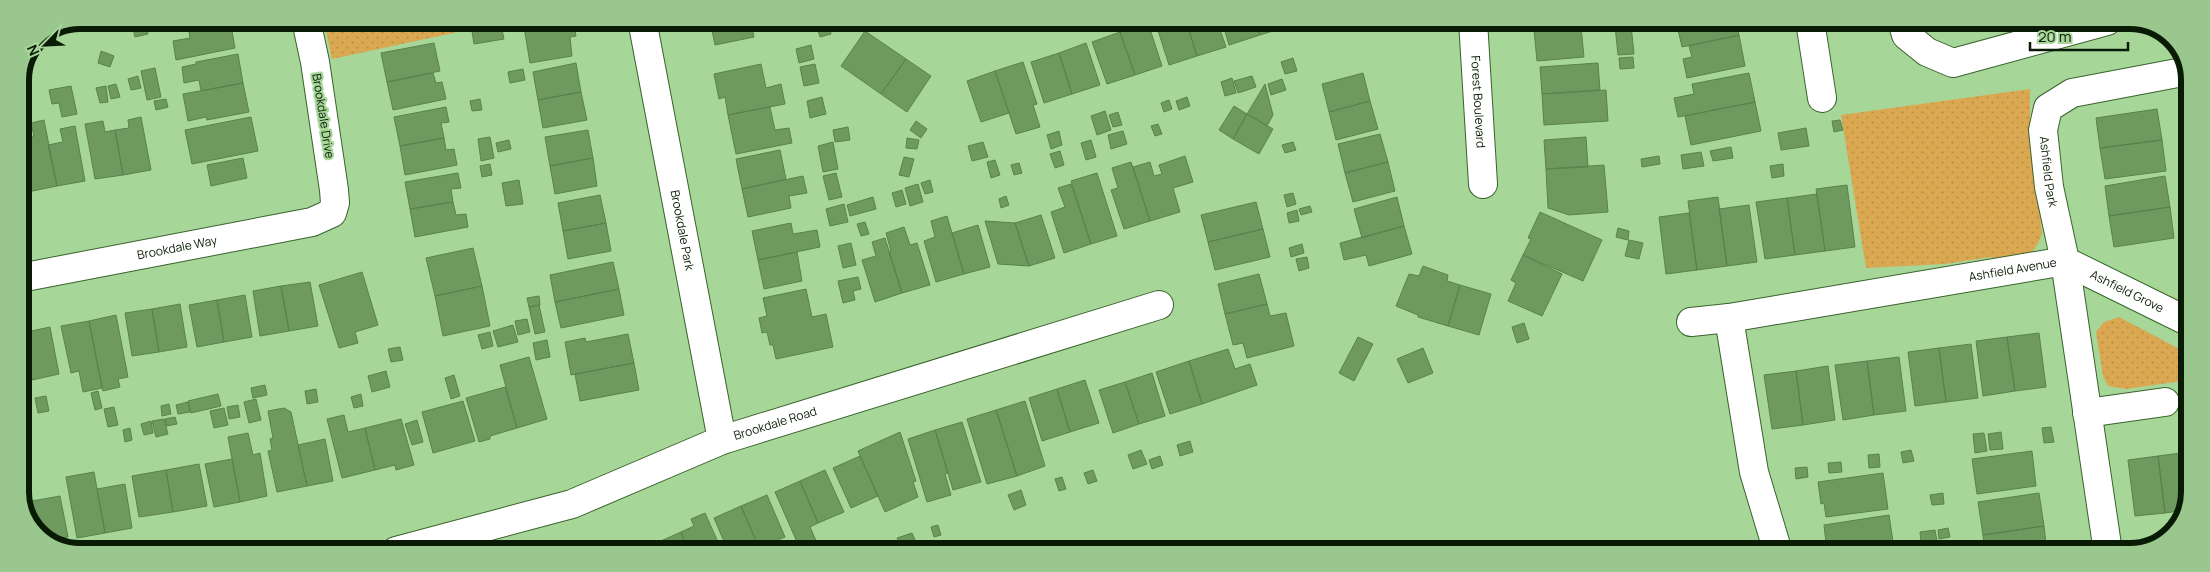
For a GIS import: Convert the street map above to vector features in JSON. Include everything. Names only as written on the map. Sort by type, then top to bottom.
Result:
[{"type":"street","name":"Brookdale Drive","points":[[308,29],[315,62],[334,190],[335,203],[332,213]]},
{"type":"street","name":"Brookdale Park","points":[[644,29],[722,440]]},
{"type":"street","name":"Forest Boulevard","points":[[1473,29],[1483,184]]},
{"type":"street","points":[[1811,29],[1822,98]]},
{"type":"street","points":[[1904,29],[1906,35],[1927,52],[1954,63],[2078,29]]},
{"type":"street","name":"Ashfield Park","points":[[2066,262],[2049,187],[2043,130],[2048,108],[2072,93],[2180,73]]},
{"type":"street","name":"Brookdale Way","points":[[29,276],[312,222],[332,213]]},
{"type":"street","name":"Ashfield Avenue","points":[[1691,322],[1729,318],[2066,262],[2107,543]]},
{"type":"street","name":"Ashfield Grove","points":[[2066,262],[2181,318]]},
{"type":"street","name":"Brookdale Road","points":[[426,543],[572,504],[722,440],[1160,305]]},
{"type":"street","points":[[1729,318],[1754,472],[1775,543]]},
{"type":"street","points":[[2087,413],[2165,402]]},
{"type":"shaded area","points":[[326,29],[472,29],[332,59]]},
{"type":"shaded area","points":[[2030,89],[2030,124],[2042,234],[2031,253],[2023,258],[2002,263],[1991,257],[1945,264],[1866,268],[1841,115]]},
{"type":"shaded area","points":[[2119,317],[2181,350],[2181,381],[2126,389],[2108,386],[2103,376],[2096,332],[2104,322]]},
{"type":"building","points":[[133,29],[147,29],[148,34],[135,37]]},
{"type":"building","points":[[189,29],[232,29],[235,48],[176,60],[173,41],[190,38]]},
{"type":"building","points":[[502,29],[504,39],[474,44],[472,31]]},
{"type":"building","points":[[524,29],[575,29],[576,36],[570,37],[572,56],[530,63]]},
{"type":"building","points":[[712,29],[752,29],[754,37],[715,45]]},
{"type":"building","points":[[818,29],[830,29],[831,34],[820,37]]},
{"type":"building","points":[[1129,29],[1150,29],[1162,66],[1135,75],[1120,32]]},
{"type":"building","points":[[1158,29],[1189,29],[1197,56],[1169,65]]},
{"type":"building","points":[[1189,29],[1220,29],[1226,47],[1197,56]]},
{"type":"building","points":[[1224,29],[1258,29],[1260,35],[1229,45]]},
{"type":"building","points":[[1258,29],[1279,29],[1260,35]]},
{"type":"building","points":[[1581,29],[1584,57],[1537,61],[1534,30]]},
{"type":"building","points":[[1615,29],[1631,29],[1634,54],[1618,55]]},
{"type":"building","points":[[1678,29],[1738,29],[1739,35],[1682,47]]},
{"type":"building","points":[[865,31],[906,59],[881,94],[841,66]]},
{"type":"building","points":[[1120,32],[1135,75],[1107,84],[1092,42]]},
{"type":"building","points":[[1739,35],[1745,66],[1687,78],[1683,59],[1692,57],[1689,46]]},
{"type":"building","points":[[434,43],[440,71],[387,82],[381,53]]},
{"type":"building","points":[[1086,43],[1100,85],[1072,94],[1059,53]]},
{"type":"building","points":[[811,45],[814,59],[799,63],[796,49]]},
{"type":"building","points":[[101,51],[114,56],[110,67],[98,63]]},
{"type":"building","points":[[1059,53],[1072,94],[1044,103],[1031,62]]},
{"type":"building","points":[[238,54],[243,83],[201,91],[199,80],[184,83],[182,67],[196,64],[196,62]]},
{"type":"building","points":[[1633,57],[1634,68],[1620,69],[1619,58]]},
{"type":"building","points":[[1293,58],[1297,71],[1285,74],[1281,62]]},
{"type":"building","points":[[906,59],[931,76],[907,112],[881,94]]},
{"type":"building","points":[[1023,62],[1037,104],[1033,105],[1040,127],[1016,134],[995,71]]},
{"type":"building","points":[[576,63],[581,92],[538,100],[533,72]]},
{"type":"building","points":[[1598,63],[1600,90],[1542,94],[1540,67]]},
{"type":"building","points":[[761,64],[766,88],[781,84],[785,104],[728,115],[725,97],[719,99],[714,74]]},
{"type":"building","points":[[815,64],[819,83],[804,86],[800,67]]},
{"type":"building","points":[[155,68],[161,97],[147,100],[141,71]]},
{"type":"building","points":[[523,69],[525,80],[510,83],[508,72]]},
{"type":"building","points":[[995,71],[1009,113],[981,122],[967,81]]},
{"type":"building","points":[[433,73],[436,83],[442,82],[446,99],[393,110],[387,82]]},
{"type":"building","points":[[1363,73],[1370,101],[1329,112],[1322,84]]},
{"type":"building","points":[[1749,73],[1755,102],[1678,117],[1674,98],[1694,94],[1692,84]]},
{"type":"building","points":[[138,76],[141,88],[131,90],[128,79]]},
{"type":"building","points":[[1252,76],[1256,87],[1238,93],[1234,81]]},
{"type":"building","points":[[1232,78],[1236,93],[1225,96],[1221,82]]},
{"type":"building","points":[[1282,79],[1286,90],[1271,95],[1268,84]]},
{"type":"building","points":[[243,83],[249,112],[207,120],[206,117],[188,121],[183,94]]},
{"type":"building","points":[[116,84],[120,97],[111,99],[108,86]]},
{"type":"building","points":[[1265,84],[1273,115],[1267,126],[1247,114]]},
{"type":"building","points":[[71,86],[77,114],[62,117],[59,103],[52,104],[49,90]]},
{"type":"building","points":[[106,86],[108,102],[100,103],[96,88]]},
{"type":"building","points":[[1606,90],[1608,121],[1544,125],[1542,94]]},
{"type":"building","points":[[581,92],[587,120],[543,128],[538,100]]},
{"type":"building","points":[[822,97],[826,114],[810,118],[807,101]]},
{"type":"building","points":[[1187,97],[1190,106],[1179,110],[1176,101]]},
{"type":"building","points":[[166,99],[168,107],[156,110],[154,101]]},
{"type":"building","points":[[480,99],[482,110],[472,111],[470,101]]},
{"type":"building","points":[[1169,100],[1172,109],[1164,112],[1161,103]]},
{"type":"building","points":[[1370,101],[1378,129],[1336,140],[1329,112]]},
{"type":"building","points":[[1755,102],[1761,131],[1691,145],[1685,116]]},
{"type":"building","points":[[1234,106],[1247,114],[1233,139],[1219,130]]},
{"type":"building","points":[[446,107],[449,122],[441,123],[444,138],[400,146],[394,117]]},
{"type":"building","points":[[770,107],[775,130],[789,128],[792,143],[736,154],[728,115]]},
{"type":"building","points":[[2157,109],[2162,140],[2100,148],[2096,118]]},
{"type":"building","points":[[1105,111],[1111,130],[1097,135],[1091,116]]},
{"type":"building","points":[[1118,112],[1122,125],[1113,127],[1109,115]]},
{"type":"building","points":[[1247,114],[1273,129],[1259,154],[1233,139]]},
{"type":"building","points":[[141,117],[151,170],[123,175],[115,130],[129,128],[128,120]]},
{"type":"building","points":[[251,117],[258,151],[192,164],[185,130]]},
{"type":"building","points":[[44,120],[57,186],[29,192],[29,137],[34,136],[31,123]]},
{"type":"building","points":[[1840,120],[1843,130],[1834,132],[1832,121]]},
{"type":"building","points":[[103,121],[105,132],[115,130],[123,175],[95,179],[85,124]]},
{"type":"building","points":[[916,121],[927,129],[921,138],[910,130]]},
{"type":"building","points":[[1158,124],[1162,134],[1155,136],[1151,126]]},
{"type":"building","points":[[75,126],[85,181],[57,186],[48,145],[63,142],[60,129]]},
{"type":"building","points":[[848,127],[850,140],[835,142],[833,130]]},
{"type":"building","points":[[1806,128],[1809,146],[1781,150],[1778,133]]},
{"type":"building","points":[[588,130],[593,158],[550,166],[545,137]]},
{"type":"building","points":[[1059,131],[1062,145],[1051,149],[1047,135]]},
{"type":"building","points":[[1123,131],[1127,144],[1111,149],[1108,135]]},
{"type":"building","points":[[1380,134],[1388,162],[1345,173],[1338,144]]},
{"type":"building","points":[[490,137],[494,158],[481,161],[478,139]]},
{"type":"building","points":[[1586,137],[1588,167],[1546,169],[1544,140]]},
{"type":"building","points":[[444,138],[446,150],[454,149],[457,165],[405,175],[400,146]]},
{"type":"building","points":[[907,138],[919,140],[917,149],[906,148]]},
{"type":"building","points":[[509,140],[511,149],[498,152],[496,143]]},
{"type":"building","points":[[1091,140],[1096,157],[1086,160],[1081,143]]},
{"type":"building","points":[[2162,140],[2166,171],[2105,179],[2100,148]]},
{"type":"building","points":[[833,142],[838,169],[823,172],[818,146]]},
{"type":"building","points":[[983,142],[988,157],[972,161],[968,146]]},
{"type":"building","points":[[1293,142],[1296,150],[1285,153],[1282,145]]},
{"type":"building","points":[[1731,147],[1733,158],[1713,161],[1710,151]]},
{"type":"building","points":[[780,150],[786,179],[742,189],[736,159]]},
{"type":"building","points":[[1060,151],[1064,165],[1055,168],[1050,154]]},
{"type":"building","points":[[1701,152],[1704,166],[1683,169],[1681,155]]},
{"type":"building","points":[[1185,156],[1193,182],[1173,188],[1180,212],[1150,221],[1133,167],[1150,162],[1154,176],[1162,174],[1159,165]]},
{"type":"building","points":[[1659,156],[1660,164],[1642,167],[1641,159]]},
{"type":"building","points":[[904,157],[914,159],[909,177],[899,175]]},
{"type":"building","points":[[243,158],[247,178],[211,186],[207,165]]},
{"type":"building","points":[[593,158],[597,186],[555,194],[550,166]]},
{"type":"building","points":[[995,160],[1000,175],[991,178],[987,162]]},
{"type":"building","points":[[1131,162],[1150,221],[1124,229],[1111,190],[1118,188],[1112,168]]},
{"type":"building","points":[[1388,162],[1395,191],[1353,202],[1345,173]]},
{"type":"building","points":[[1019,163],[1022,173],[1014,175],[1011,165]]},
{"type":"building","points":[[490,164],[492,175],[482,177],[480,166]]},
{"type":"building","points":[[1783,164],[1784,176],[1772,178],[1770,166]]},
{"type":"building","points":[[1604,165],[1608,212],[1569,215],[1548,208],[1546,169]]},
{"type":"building","points":[[458,173],[461,188],[451,189],[453,202],[410,209],[405,182]]},
{"type":"building","points":[[836,173],[842,197],[829,200],[823,176]]},
{"type":"building","points":[[1097,173],[1117,236],[1091,244],[1071,181]]},
{"type":"building","points":[[803,176],[807,193],[789,196],[791,208],[748,217],[742,189]]},
{"type":"building","points":[[2165,176],[2170,207],[2109,216],[2105,186]]},
{"type":"building","points":[[519,180],[523,204],[506,206],[502,183]]},
{"type":"building","points":[[930,180],[933,192],[925,194],[921,183]]},
{"type":"building","points":[[918,184],[923,202],[910,206],[905,188]]},
{"type":"building","points":[[1071,184],[1091,244],[1064,253],[1051,212],[1065,207],[1058,188]]},
{"type":"building","points":[[1847,185],[1855,247],[1825,251],[1816,189]]},
{"type":"building","points":[[902,190],[906,204],[896,207],[892,193]]},
{"type":"building","points":[[1293,193],[1296,204],[1287,207],[1284,195]]},
{"type":"building","points":[[1817,194],[1825,251],[1795,255],[1787,198]]},
{"type":"building","points":[[600,195],[606,223],[563,231],[558,203]]},
{"type":"building","points":[[1006,196],[1009,205],[1001,208],[999,199]]},
{"type":"building","points":[[873,197],[876,209],[850,216],[847,205]]},
{"type":"building","points":[[1397,197],[1404,226],[1362,238],[1354,209]]},
{"type":"building","points":[[1718,197],[1727,266],[1697,270],[1688,201]]},
{"type":"building","points":[[1787,198],[1795,255],[1765,259],[1756,202]]},
{"type":"building","points":[[453,202],[456,215],[466,214],[468,227],[415,237],[410,209]]},
{"type":"building","points":[[1256,202],[1263,229],[1208,242],[1201,215]]},
{"type":"building","points":[[844,204],[848,222],[830,226],[826,209]]},
{"type":"building","points":[[1749,205],[1757,262],[1727,266],[1719,209]]},
{"type":"building","points":[[1310,206],[1312,212],[1301,215],[1299,209]]},
{"type":"building","points":[[2170,207],[2174,238],[2114,247],[2109,216]]},
{"type":"building","points":[[1297,210],[1299,221],[1289,223],[1287,213]]},
{"type":"building","points":[[1540,212],[1602,240],[1583,281],[1523,255],[1531,239],[1528,238]]},
{"type":"building","points":[[1689,213],[1697,270],[1666,274],[1659,217]]},
{"type":"building","points":[[1041,215],[1055,258],[1029,266],[1015,223]]},
{"type":"building","points":[[947,216],[964,274],[936,282],[924,241],[935,237],[931,221]]},
{"type":"building","points":[[985,221],[1015,223],[1029,266],[998,264]]},
{"type":"building","points":[[865,222],[869,234],[861,236],[857,224]]},
{"type":"building","points":[[606,223],[611,251],[568,259],[563,231]]},
{"type":"building","points":[[791,223],[793,234],[817,230],[820,247],[758,260],[752,231]]},
{"type":"building","points":[[978,225],[990,267],[964,274],[952,233]]},
{"type":"building","points":[[1404,226],[1412,254],[1369,266],[1366,255],[1344,260],[1340,243]]},
{"type":"building","points":[[904,227],[910,245],[917,243],[930,285],[902,293],[889,252],[891,251],[886,233]]},
{"type":"building","points":[[1618,228],[1629,231],[1628,240],[1616,237]]},
{"type":"building","points":[[1263,229],[1270,257],[1215,270],[1208,242]]},
{"type":"building","points":[[885,238],[902,293],[875,302],[862,260],[876,256],[872,242]]},
{"type":"building","points":[[1629,240],[1643,243],[1639,259],[1625,256]]},
{"type":"building","points":[[851,243],[856,265],[843,268],[838,246]]},
{"type":"building","points":[[1302,244],[1304,253],[1291,257],[1289,248]]},
{"type":"building","points":[[473,248],[482,286],[435,296],[426,258]]},
{"type":"building","points":[[797,252],[802,281],[764,289],[758,260]]},
{"type":"building","points":[[1523,255],[1562,274],[1542,316],[1508,301],[1516,283],[1511,280]]},
{"type":"building","points":[[1307,257],[1309,268],[1299,271],[1296,259]]},
{"type":"building","points":[[613,262],[619,289],[555,302],[550,275]]},
{"type":"building","points":[[1423,266],[1448,275],[1447,281],[1460,285],[1448,326],[1418,317],[1418,315],[1396,306],[1409,274],[1419,276]]},
{"type":"building","points":[[362,272],[378,325],[355,332],[358,343],[339,348],[319,285]]},
{"type":"building","points":[[1259,274],[1267,304],[1225,314],[1218,284]]},
{"type":"building","points":[[858,277],[861,289],[853,291],[855,300],[843,303],[838,281]]},
{"type":"building","points":[[310,282],[318,326],[289,331],[281,286]]},
{"type":"building","points":[[1460,285],[1491,294],[1479,335],[1448,326]]},
{"type":"building","points":[[281,286],[289,331],[260,336],[253,291]]},
{"type":"building","points":[[482,286],[490,326],[443,336],[435,296]]},
{"type":"building","points":[[619,289],[624,315],[561,328],[555,302]]},
{"type":"building","points":[[806,289],[812,317],[826,314],[833,347],[776,359],[773,345],[770,345],[767,332],[762,333],[759,318],[767,316],[763,298]]},
{"type":"building","points":[[245,295],[252,337],[224,342],[217,300]]},
{"type":"building","points":[[539,296],[540,305],[529,307],[527,298]]},
{"type":"building","points":[[217,300],[224,342],[197,347],[189,305]]},
{"type":"building","points":[[180,304],[187,347],[159,352],[152,309]]},
{"type":"building","points":[[1267,304],[1270,316],[1286,313],[1294,346],[1247,358],[1243,343],[1233,345],[1225,314]]},
{"type":"building","points":[[539,305],[545,332],[535,334],[529,307]]},
{"type":"building","points":[[152,309],[159,352],[132,356],[125,313]]},
{"type":"building","points":[[116,315],[128,377],[118,379],[120,387],[103,391],[89,321]]},
{"type":"building","points":[[527,319],[530,332],[518,335],[515,321]]},
{"type":"building","points":[[89,321],[102,388],[83,392],[79,371],[71,373],[61,326]]},
{"type":"building","points":[[1524,323],[1529,339],[1517,343],[1512,327]]},
{"type":"building","points":[[513,325],[518,342],[498,347],[493,331]]},
{"type":"building","points":[[50,327],[59,374],[32,380],[29,366],[29,332]]},
{"type":"building","points":[[490,332],[493,346],[482,349],[478,335]]},
{"type":"building","points":[[2039,333],[2046,387],[2015,391],[2007,337]]},
{"type":"building","points":[[628,334],[634,363],[571,375],[565,342],[585,338],[586,342]]},
{"type":"building","points":[[1358,337],[1373,344],[1354,381],[1339,373]]},
{"type":"building","points":[[2007,337],[2015,391],[1983,396],[1976,341]]},
{"type":"building","points":[[547,340],[550,357],[536,360],[533,343]]},
{"type":"building","points":[[1971,344],[1978,398],[1946,402],[1939,348]]},
{"type":"building","points":[[400,347],[403,360],[391,362],[388,349]]},
{"type":"building","points":[[1423,348],[1433,373],[1408,383],[1397,359]]},
{"type":"building","points":[[1939,348],[1946,402],[1915,406],[1908,352]]},
{"type":"building","points":[[1228,349],[1235,369],[1250,364],[1257,385],[1202,404],[1189,361]]},
{"type":"building","points":[[529,357],[547,419],[517,428],[500,365]]},
{"type":"building","points":[[1899,357],[1906,411],[1874,415],[1867,361]]},
{"type":"building","points":[[1189,361],[1202,404],[1170,414],[1156,372]]},
{"type":"building","points":[[1867,361],[1874,415],[1843,420],[1835,365]]},
{"type":"building","points":[[634,363],[639,390],[580,401],[575,374]]},
{"type":"building","points":[[29,366],[32,380],[29,380]]},
{"type":"building","points":[[1828,366],[1835,420],[1803,425],[1796,371]]},
{"type":"building","points":[[386,371],[390,387],[372,392],[368,376]]},
{"type":"building","points":[[1796,371],[1803,425],[1772,429],[1764,375]]},
{"type":"building","points":[[1152,373],[1165,416],[1139,424],[1125,382]]},
{"type":"building","points":[[454,375],[460,396],[451,399],[445,378]]},
{"type":"building","points":[[1085,380],[1099,423],[1070,432],[1057,389]]},
{"type":"building","points":[[1125,382],[1139,424],[1113,433],[1099,390]]},
{"type":"building","points":[[265,385],[267,395],[253,398],[251,388]]},
{"type":"building","points":[[505,387],[517,428],[490,436],[490,439],[479,442],[466,398]]},
{"type":"building","points":[[316,389],[318,402],[307,404],[305,391]]},
{"type":"building","points":[[1057,389],[1070,432],[1042,441],[1029,398]]},
{"type":"building","points":[[98,391],[102,408],[95,410],[91,393]]},
{"type":"building","points":[[218,394],[221,406],[191,413],[188,401]]},
{"type":"building","points":[[361,394],[363,406],[354,408],[351,397]]},
{"type":"building","points":[[46,396],[49,411],[38,413],[35,398]]},
{"type":"building","points":[[256,399],[261,420],[249,423],[244,402]]},
{"type":"building","points":[[463,401],[475,441],[433,453],[422,412]]},
{"type":"building","points":[[1025,401],[1045,466],[1017,476],[996,410]]},
{"type":"building","points":[[188,402],[190,412],[178,414],[176,405]]},
{"type":"building","points":[[169,404],[171,414],[162,416],[161,406]]},
{"type":"building","points":[[238,405],[240,417],[229,419],[227,407]]},
{"type":"building","points":[[114,407],[118,425],[108,427],[104,409]]},
{"type":"building","points":[[224,408],[228,425],[214,428],[210,411]]},
{"type":"building","points":[[284,408],[291,412],[307,486],[277,492],[268,451],[272,450],[270,439],[273,438],[268,411]]},
{"type":"building","points":[[996,410],[1017,476],[987,484],[967,419]]},
{"type":"building","points":[[344,415],[348,432],[365,428],[375,470],[342,478],[327,419]]},
{"type":"building","points":[[175,417],[177,424],[167,426],[165,419]]},
{"type":"building","points":[[164,419],[168,434],[156,437],[152,421]]},
{"type":"building","points":[[401,419],[414,465],[396,470],[395,465],[375,470],[365,428]]},
{"type":"building","points":[[417,420],[423,442],[412,445],[405,424]]},
{"type":"building","points":[[151,421],[153,433],[144,435],[141,424]]},
{"type":"building","points":[[962,422],[981,482],[953,490],[935,430]]},
{"type":"building","points":[[2051,427],[2054,442],[2044,443],[2042,428]]},
{"type":"building","points":[[130,428],[132,440],[125,442],[123,430]]},
{"type":"building","points":[[935,430],[948,473],[945,474],[951,495],[927,502],[908,439]]},
{"type":"building","points":[[900,432],[916,481],[913,482],[918,497],[885,512],[858,451]]},
{"type":"building","points":[[2001,432],[2003,449],[1990,450],[1988,434]]},
{"type":"building","points":[[248,433],[253,455],[260,453],[267,496],[240,502],[228,437]]},
{"type":"building","points":[[1984,433],[1987,451],[1975,453],[1973,434]]},
{"type":"building","points":[[325,439],[333,481],[307,486],[298,445]]},
{"type":"building","points":[[1190,441],[1193,452],[1180,456],[1177,445]]},
{"type":"building","points":[[1141,450],[1147,464],[1133,469],[1128,455]]},
{"type":"building","points":[[1911,450],[1914,461],[1903,463],[1901,452]]},
{"type":"building","points":[[2032,451],[2036,486],[1977,494],[1972,459]]},
{"type":"building","points":[[2181,453],[2181,492],[2177,511],[2165,513],[2158,456]]},
{"type":"building","points":[[1879,454],[1880,467],[1869,468],[1868,455]]},
{"type":"building","points":[[860,456],[878,496],[851,508],[833,468]]},
{"type":"building","points":[[1160,456],[1163,465],[1152,469],[1149,460]]},
{"type":"building","points":[[2158,456],[2165,513],[2135,516],[2128,460]]},
{"type":"building","points":[[232,459],[240,502],[214,507],[205,464]]},
{"type":"building","points":[[1841,462],[1842,472],[1829,473],[1828,463]]},
{"type":"building","points":[[199,464],[207,506],[173,512],[166,470]]},
{"type":"building","points":[[1807,467],[1808,477],[1796,479],[1795,468]]},
{"type":"building","points":[[166,470],[173,512],[139,517],[132,476]]},
{"type":"building","points":[[825,470],[844,512],[818,523],[800,481]]},
{"type":"building","points":[[1093,470],[1097,481],[1088,484],[1084,473]]},
{"type":"building","points":[[94,472],[105,533],[77,538],[66,477]]},
{"type":"building","points":[[1883,473],[1888,509],[1826,517],[1824,503],[1821,504],[1818,482]]},
{"type":"building","points":[[1062,477],[1066,489],[1059,491],[1055,479]]},
{"type":"building","points":[[800,481],[818,523],[810,527],[817,543],[797,543],[775,492]]},
{"type":"building","points":[[125,484],[132,528],[105,533],[97,489]]},
{"type":"building","points":[[1021,490],[1026,505],[1014,510],[1008,495]]},
{"type":"building","points":[[1943,493],[1944,504],[1932,505],[1930,495]]},
{"type":"building","points":[[2039,493],[2044,526],[1983,535],[1978,502]]},
{"type":"building","points":[[767,495],[785,537],[771,543],[757,543],[741,506]]},
{"type":"building","points":[[60,496],[68,537],[60,538],[49,533],[42,526],[34,514],[32,501]]},
{"type":"building","points":[[30,501],[32,501],[34,514],[33,511]]},
{"type":"building","points":[[741,506],[757,543],[725,543],[714,518]]},
{"type":"building","points":[[705,513],[718,543],[686,543],[681,532],[694,526],[691,519]]},
{"type":"building","points":[[1889,515],[1893,543],[1826,543],[1824,525]]},
{"type":"building","points":[[938,525],[941,535],[934,537],[931,527]]},
{"type":"building","points":[[2044,526],[2046,543],[1984,543],[1983,535]]},
{"type":"building","points":[[1948,528],[1950,537],[1939,539],[1938,530]]},
{"type":"building","points":[[1935,530],[1937,541],[1921,543],[1920,532]]},
{"type":"building","points":[[681,532],[686,543],[656,543]]},
{"type":"building","points":[[912,533],[916,542],[899,543],[897,538]]}]
